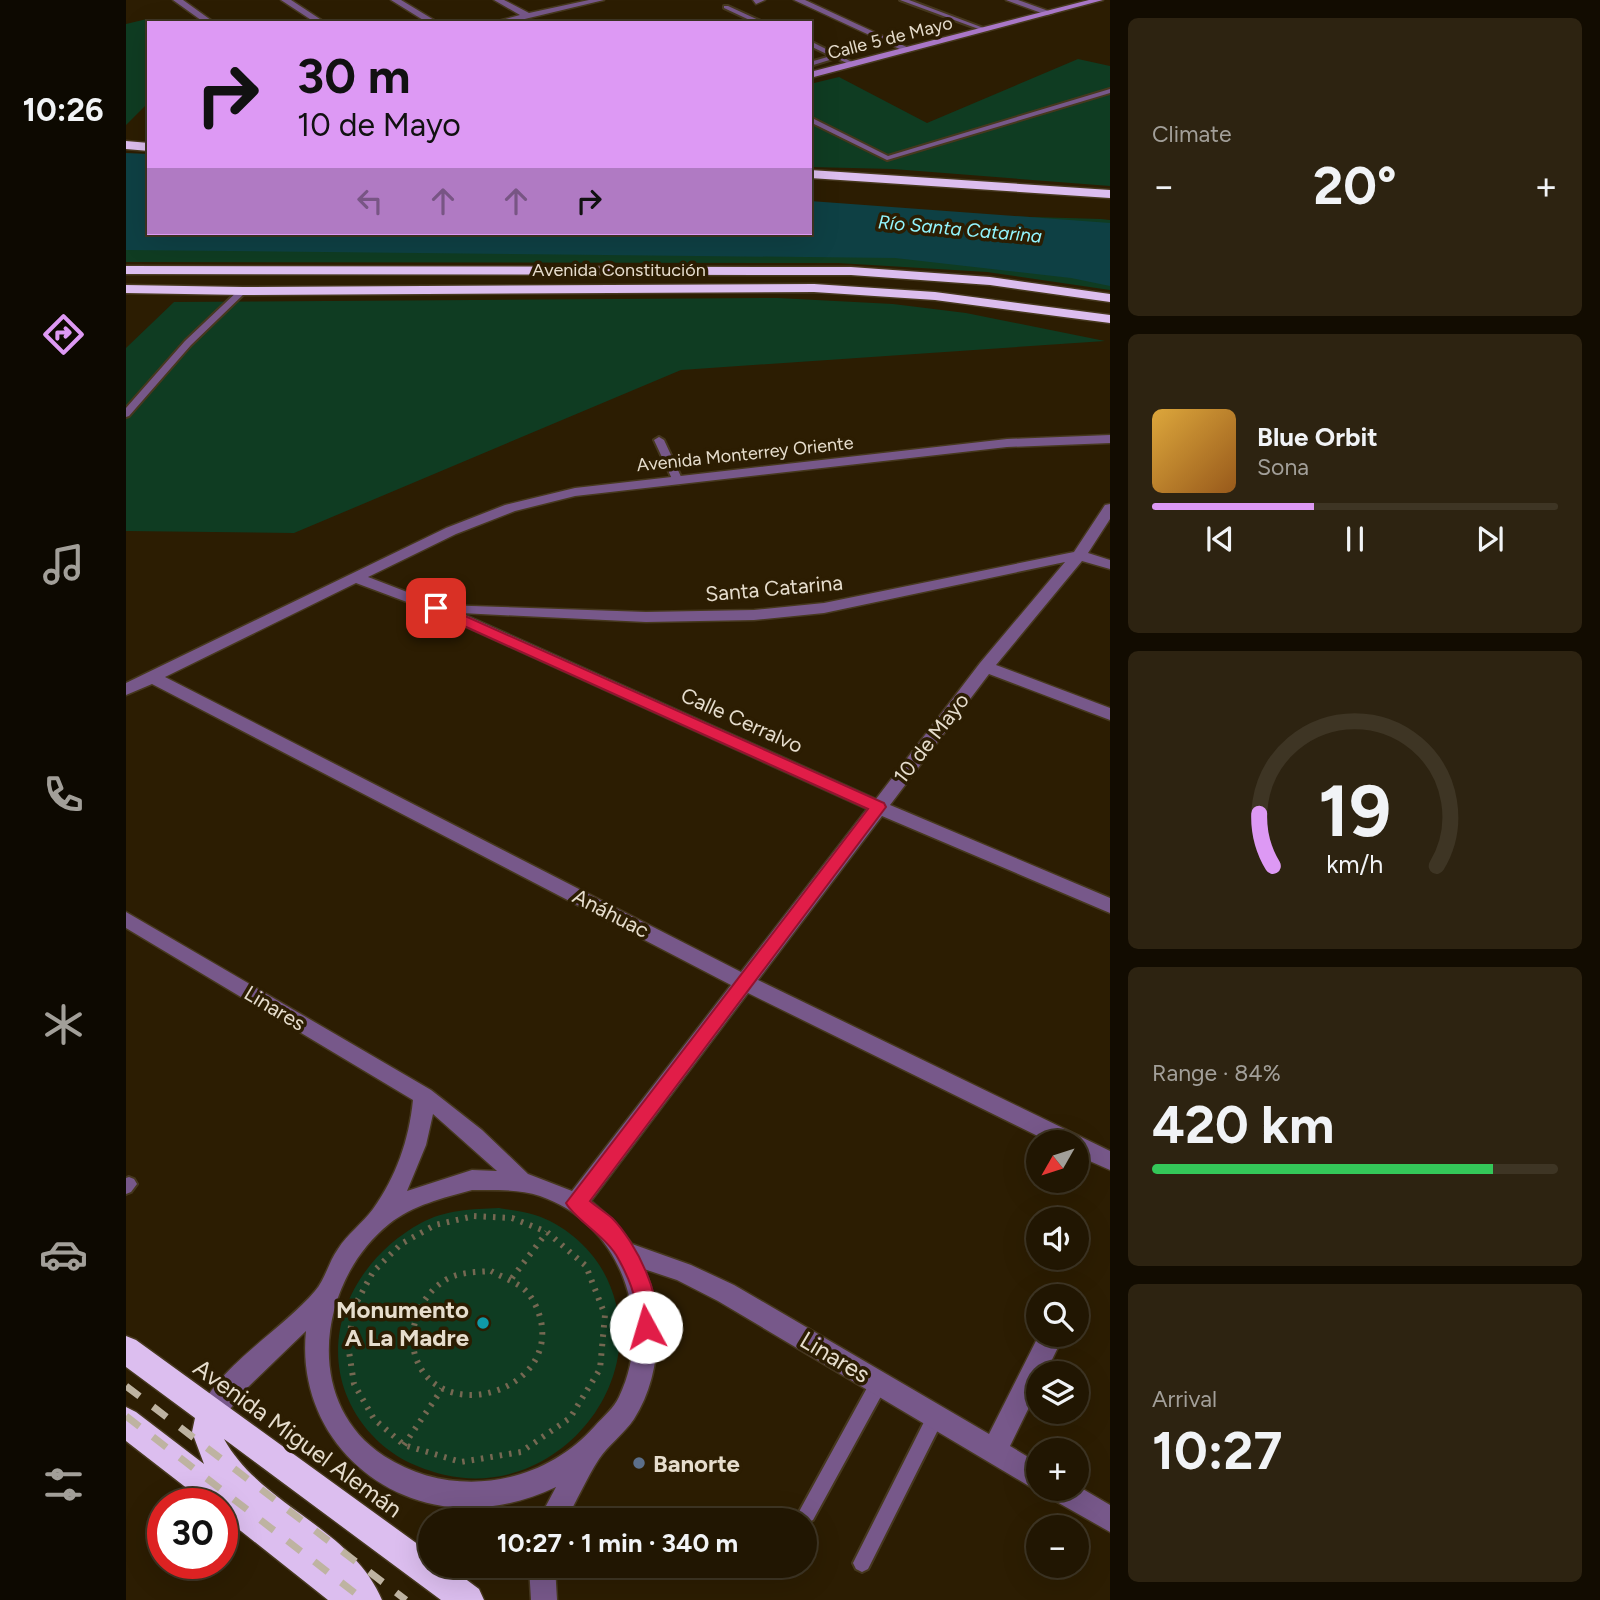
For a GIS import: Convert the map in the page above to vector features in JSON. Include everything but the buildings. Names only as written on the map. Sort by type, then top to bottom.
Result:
[{"type":"highway","points":[[126,145],[147,146]]},
{"type":"highway","points":[[812,174],[1110,194]]},
{"type":"highway","points":[[812,183],[1110,203]]},
{"type":"highway","name":"Avenida Constitución","points":[[126,271],[851,271],[979,280],[1110,298]]},
{"type":"highway","name":"Avenida Constitución","points":[[129,290],[814,288],[976,301],[1110,319]]},
{"type":"highway","points":[[976,301],[1035,316],[1110,330]]},
{"type":"highway","name":"Avenida Miguel Alemán","points":[[126,1350],[468,1600]]},
{"type":"highway","points":[[210,1414],[207,1432],[211,1448],[234,1480],[346,1572],[366,1600]]},
{"type":"highway","points":[[126,1422],[354,1600]]},
{"type":"street","points":[[177,0],[208,21]]},
{"type":"street","points":[[285,0],[319,21]]},
{"type":"street","points":[[395,0],[432,21]]},
{"type":"street","points":[[499,0],[528,16]]},
{"type":"street","points":[[504,21],[600,0]]},
{"type":"street","points":[[798,0],[909,50]]},
{"type":"street","points":[[1010,0],[1050,13]]},
{"type":"street","name":"Calle 5 de Mayo","points":[[812,74],[1099,0]]},
{"type":"street","name":"Avenida Monterrey Oriente","points":[[126,690],[451,531],[510,508],[575,492],[1007,443],[1110,439]]},
{"type":"street","name":"10 de Mayo","points":[[576,1203],[986,667],[1079,555],[1110,509]]},
{"type":"street","name":"Santa Catarina","points":[[436,608],[646,617],[754,615],[824,608],[1079,555],[1110,565]]},
{"type":"street","points":[[393,590],[396,558]]},
{"type":"street","name":"Calle Cerralvo","points":[[354,578],[393,590],[436,608],[878,807],[1110,906]]},
{"type":"street","points":[[986,667],[1110,714]]},
{"type":"street","name":"Anáhuac","points":[[151,677],[745,983],[1048,1130]]},
{"type":"street","name":"Linares","points":[[126,919],[424,1096],[480,1138],[521,1182]]},
{"type":"street","points":[[424,1096],[418,1142],[406,1175],[380,1218],[345,1254],[323,1299],[315,1348],[323,1396],[347,1439],[386,1473],[435,1493],[490,1496],[543,1482],[590,1453]]},
{"type":"street","name":"Anáhuac","points":[[1089,1150],[1110,1161]]},
{"type":"street","points":[[380,1218],[424,1193],[472,1181],[521,1182],[550,1190],[576,1203],[604,1225],[626,1252],[645,1300],[646,1354],[627,1407],[590,1453],[558,1508]]},
{"type":"street","name":"Linares","points":[[626,1252],[682,1272],[726,1293],[1026,1469]]},
{"type":"street","points":[[210,1414],[237,1381],[323,1299]]},
{"type":"street","points":[[994,1451],[1046,1347]]},
{"type":"street","points":[[1079,1501],[1110,1519]]},
{"type":"street","points":[[543,1578],[544,1600]]},
{"type":"lane","points":[[903,0],[986,30]]},
{"type":"lane","points":[[726,7],[758,21]]},
{"type":"lane","points":[[812,44],[853,64]]},
{"type":"lane","points":[[812,63],[837,56]]},
{"type":"lane","points":[[812,120],[887,158],[1110,91]]},
{"type":"lane","points":[[126,414],[188,343],[243,291]]},
{"type":"lane","points":[[659,440],[678,481]]},
{"type":"lane","points":[[810,1508],[878,1383]]},
{"type":"lane","points":[[862,1563],[936,1416]]},
{"type":"path","points":[[474,1216],[512,1218],[547,1232],[586,1266],[605,1315],[600,1369],[570,1418],[521,1452],[461,1462],[404,1445],[374,1419],[354,1384],[348,1345],[354,1307],[373,1272],[401,1244],[435,1225],[474,1216]]},
{"type":"path","points":[[512,1278],[547,1232]]},
{"type":"path","points":[[491,1271],[512,1278],[527,1289],[541,1314],[542,1343],[535,1362],[521,1378],[483,1396],[461,1396],[442,1389],[425,1374],[414,1355],[411,1333],[417,1312],[429,1293],[448,1279],[469,1272],[491,1271]]},
{"type":"path","points":[[404,1445],[442,1389]]},
{"type":"green space","points":[[147,19],[150,21],[147,21],[147,104],[126,125],[126,24]]},
{"type":"green space","points":[[1078,59],[1110,66],[1110,186],[893,169],[812,167],[812,84],[839,77],[927,123]]},
{"type":"green space","name":"Río Santa Catarina","points":[[126,158],[147,226],[147,235],[812,235],[812,233],[997,216],[1110,220],[1110,290],[987,272],[838,263],[126,262]]},
{"type":"green space","points":[[778,298],[893,304],[966,313],[1105,341],[681,370],[294,533],[126,531],[126,348],[174,302]]},
{"type":"green space","points":[[499,1208],[526,1212],[545,1219],[565,1230],[590,1253],[603,1271],[618,1311],[619,1350],[609,1388],[588,1422],[560,1449],[526,1469],[487,1478],[445,1475],[415,1465],[388,1450],[372,1435],[352,1407],[341,1378],[338,1348],[342,1318],[354,1290],[371,1264],[394,1242],[421,1223],[449,1213]]},
{"type":"water","name":"Río Santa Catarina","points":[[126,153],[147,154],[147,235],[812,235],[812,201],[1110,223],[1110,286],[1071,278],[895,258],[126,250]]},
{"type":"railway","points":[[126,1386],[406,1600]]},
{"type":"railway","points":[[126,1416],[364,1600]]},
{"type":"place","name":"Monumento A La Madre","points":[[483,1323]]},
{"type":"place","name":"Banorte","points":[[639,1463]]},
{"type":"route","points":[[436,608],[878,807],[576,1203],[604,1225],[626,1252],[645,1300],[646,1327]]}]
